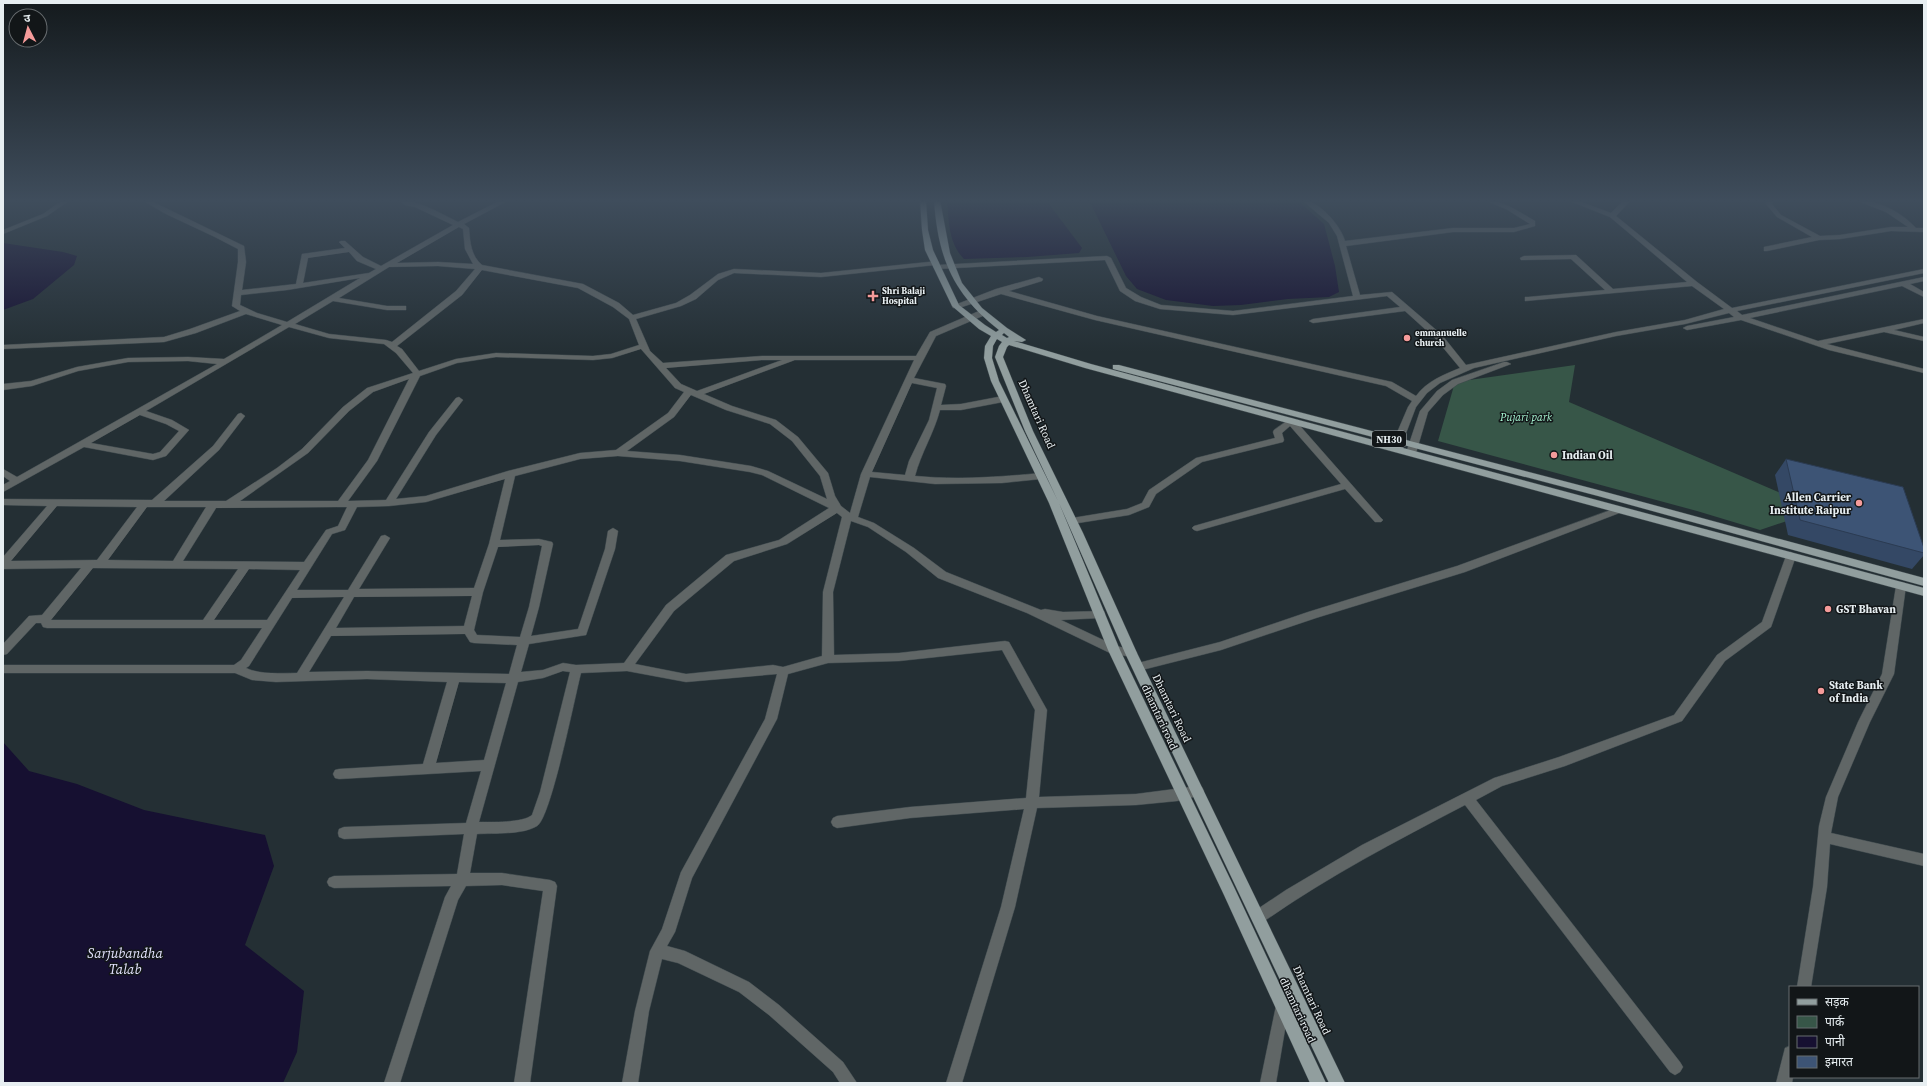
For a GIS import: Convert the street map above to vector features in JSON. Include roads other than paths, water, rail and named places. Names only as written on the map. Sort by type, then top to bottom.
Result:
[{"type":"main road","name":"NH30","points":[[929,251],[956,306],[995,336],[1008,336],[1060,352],[1261,404],[1397,445]]},
{"type":"main road","name":"NH30","points":[[946,251],[963,293],[982,313],[1008,336],[1095,368],[1291,420],[1613,498],[1924,582]]},
{"type":"main road","name":"dhamtari road","points":[[995,336],[989,346],[988,358],[995,381],[1041,476],[1114,650],[1318,1083]]},
{"type":"main road","name":"Dhamtari Road","points":[[1008,336],[1000,352],[1000,362],[1029,431],[1072,521],[1130,653],[1198,791],[1337,1083]]},
{"type":"main road","name":"NH30","points":[[1412,449],[1619,510],[1924,592]]},
{"type":"street","points":[[241,251],[242,262],[236,306],[246,311],[289,325],[330,336],[386,342],[409,362],[417,373]]},
{"type":"street","points":[[299,286],[305,256],[344,251]]},
{"type":"street","points":[[350,251],[360,260],[386,267],[438,264],[480,267],[580,286],[616,305],[632,318],[646,352],[678,386],[692,393],[773,422],[794,440],[825,475],[830,496],[837,508]]},
{"type":"street","points":[[3,489],[226,362],[414,251]]},
{"type":"street","points":[[469,251],[474,264],[480,267]]},
{"type":"street","points":[[1344,251],[1357,297]]},
{"type":"street","points":[[1654,251],[1694,284],[1741,318],[1816,344],[1924,371]]},
{"type":"street","points":[[1524,258],[1573,257],[1612,292]]},
{"type":"street","points":[[632,318],[667,310],[694,296],[711,281],[722,274],[734,271],[821,275],[936,265],[952,266],[1107,258],[1123,289],[1138,299],[1160,306],[1233,313],[1389,294],[1439,337],[1464,368]]},
{"type":"street","points":[[392,346],[459,293],[480,267]]},
{"type":"street","points":[[1397,445],[1412,407],[1417,400],[1437,381],[1464,368],[1494,360],[1616,334],[1685,322],[1731,310],[1924,271]]},
{"type":"street","points":[[238,293],[374,275]]},
{"type":"street","points":[[956,306],[1039,279]]},
{"type":"street","points":[[1412,449],[1424,411],[1440,393],[1455,382],[1472,375],[1506,364],[1620,339],[1741,318],[1924,279]]},
{"type":"street","points":[[1528,299],[1694,284]]},
{"type":"street","points":[[1902,284],[1924,295]]},
{"type":"street","points":[[999,291],[1102,320],[1389,384],[1417,400]]},
{"type":"street","points":[[333,299],[387,308],[403,308]]},
{"type":"street","points":[[1313,321],[1406,309]]},
{"type":"street","points":[[3,347],[141,340],[147,342],[178,335],[246,311]]},
{"type":"street","points":[[828,659],[828,592],[850,517],[866,474],[911,380],[919,358],[933,334],[982,313]]},
{"type":"street","points":[[1816,344],[1924,321]]},
{"type":"street","points":[[1882,329],[1924,339]]},
{"type":"street","points":[[229,504],[280,470],[305,450],[346,409],[370,390],[456,361],[496,355],[593,358],[612,356],[643,346]]},
{"type":"street","points":[[618,453],[671,415],[692,393],[801,357]]},
{"type":"street","points":[[660,366],[762,358],[919,358]]},
{"type":"street","points":[[3,387],[32,384],[78,369],[128,360],[188,359],[226,362]]},
{"type":"street","points":[[340,505],[372,462],[417,373]]},
{"type":"street","points":[[909,479],[914,461],[933,420],[942,386],[911,380]]},
{"type":"street","points":[[936,408],[961,407],[1003,399]]},
{"type":"street","points":[[389,503],[432,434],[459,400]]},
{"type":"street","points":[[83,444],[153,457],[163,454],[185,430],[169,422],[139,412]]},
{"type":"street","points":[[45,619],[149,504],[216,448],[241,416]]},
{"type":"street","points":[[1072,521],[1129,512],[1146,505],[1152,492],[1199,460],[1280,440],[1277,432],[1291,420],[1378,520]]},
{"type":"street","points":[[3,502],[340,505],[389,503],[426,499],[511,473],[580,456],[618,453],[680,458],[751,469],[772,476],[837,508],[850,517],[871,525],[910,550],[942,575],[1031,610],[1114,650],[1130,653]]},
{"type":"street","points":[[3,472],[16,481]]},
{"type":"street","points":[[511,473],[494,544],[478,592],[468,630],[474,639],[524,641],[582,632],[610,549],[613,531]]},
{"type":"street","points":[[866,474],[936,481],[1002,480],[1041,476]]},
{"type":"street","points":[[1197,528],[1348,485]]},
{"type":"street","points":[[3,565],[55,502]]},
{"type":"street","points":[[176,565],[213,504]]},
{"type":"street","points":[[236,669],[245,663],[329,532],[342,528],[353,504]]},
{"type":"street","points":[[627,667],[670,608],[730,558],[783,542],[837,508]]},
{"type":"street","points":[[1138,667],[1221,646],[1312,615],[1461,569],[1619,510]]},
{"type":"street","points":[[300,678],[385,538]]},
{"type":"street","points":[[392,1083],[452,897],[463,879],[471,828],[534,607],[548,544],[540,542],[494,544]]},
{"type":"street","points":[[1258,916],[1291,894],[1367,849],[1498,782],[1561,762],[1678,718],[1721,658],[1767,624],[1791,556]]},
{"type":"street","points":[[3,565],[95,564],[308,566]]},
{"type":"street","points":[[206,624],[246,565]]},
{"type":"street","points":[[1804,986],[1820,887],[1824,837],[1832,797],[1864,722],[1888,674],[1901,586]]},
{"type":"street","points":[[290,594],[478,592]]},
{"type":"street","points":[[1031,610],[1063,616],[1100,614]]},
{"type":"street","points":[[3,651],[32,618],[45,619]]},
{"type":"street","points":[[45,619],[47,624],[270,624]]},
{"type":"street","points":[[328,632],[468,630]]},
{"type":"street","points":[[3,670],[236,669],[252,676],[300,678],[367,675],[514,679],[543,674],[563,667],[576,669],[627,667],[686,678],[773,669],[783,671],[828,659],[899,657],[1005,645],[1041,710],[1032,803],[1008,907],[954,1083]]},
{"type":"street","points":[[344,833],[471,828],[522,825],[533,822],[537,818],[546,792],[576,669]]},
{"type":"street","points":[[630,1083],[642,1011],[657,951],[668,932],[686,876],[771,719],[783,671]]},
{"type":"street","points":[[428,769],[454,678]]},
{"type":"street","points":[[338,774],[488,765]]},
{"type":"street","points":[[837,822],[876,816],[1032,803],[1125,801],[1198,791]]},
{"type":"street","points":[[1467,798],[1675,1067]]},
{"type":"street","points":[[1824,837],[1924,860]]},
{"type":"street","points":[[334,882],[502,879],[550,886],[522,1083]]},
{"type":"street","points":[[657,951],[680,956],[744,987],[774,1010],[838,1066],[848,1083]]},
{"type":"street","points":[[1268,1083],[1282,1006],[1299,1003]]},
{"type":"street","points":[[1784,1083],[1789,1058]]},
{"type":"water","points":[[3,251],[54,251],[77,256],[74,265],[33,299],[3,310]]},
{"type":"water","points":[[958,251],[1080,251],[1079,253],[1027,257],[964,259]]},
{"type":"water","points":[[1114,251],[1331,251],[1339,292],[1329,297],[1213,306],[1166,300],[1137,289],[1126,276]]},
{"type":"water","name":"Sarjubandha Talab","points":[[3,742],[29,771],[77,784],[144,810],[265,835],[274,866],[245,945],[304,991],[297,1052],[283,1083],[3,1083]]},
{"type":"place","name":"Shri Balaji Hospital","points":[[873,296]]},
{"type":"place","name":"emmanuelle church","points":[[1407,338]]},
{"type":"place","name":"Indian Oil","points":[[1554,455]]},
{"type":"place","name":"Allen Carrier Institute Raipur","points":[[1859,503]]},
{"type":"place","name":"GST Bhavan","points":[[1828,609]]},
{"type":"place","name":"State Bank of India","points":[[1821,691]]},
{"type":"park label","name":"Pujari park","points":[[1526,417]]}]
